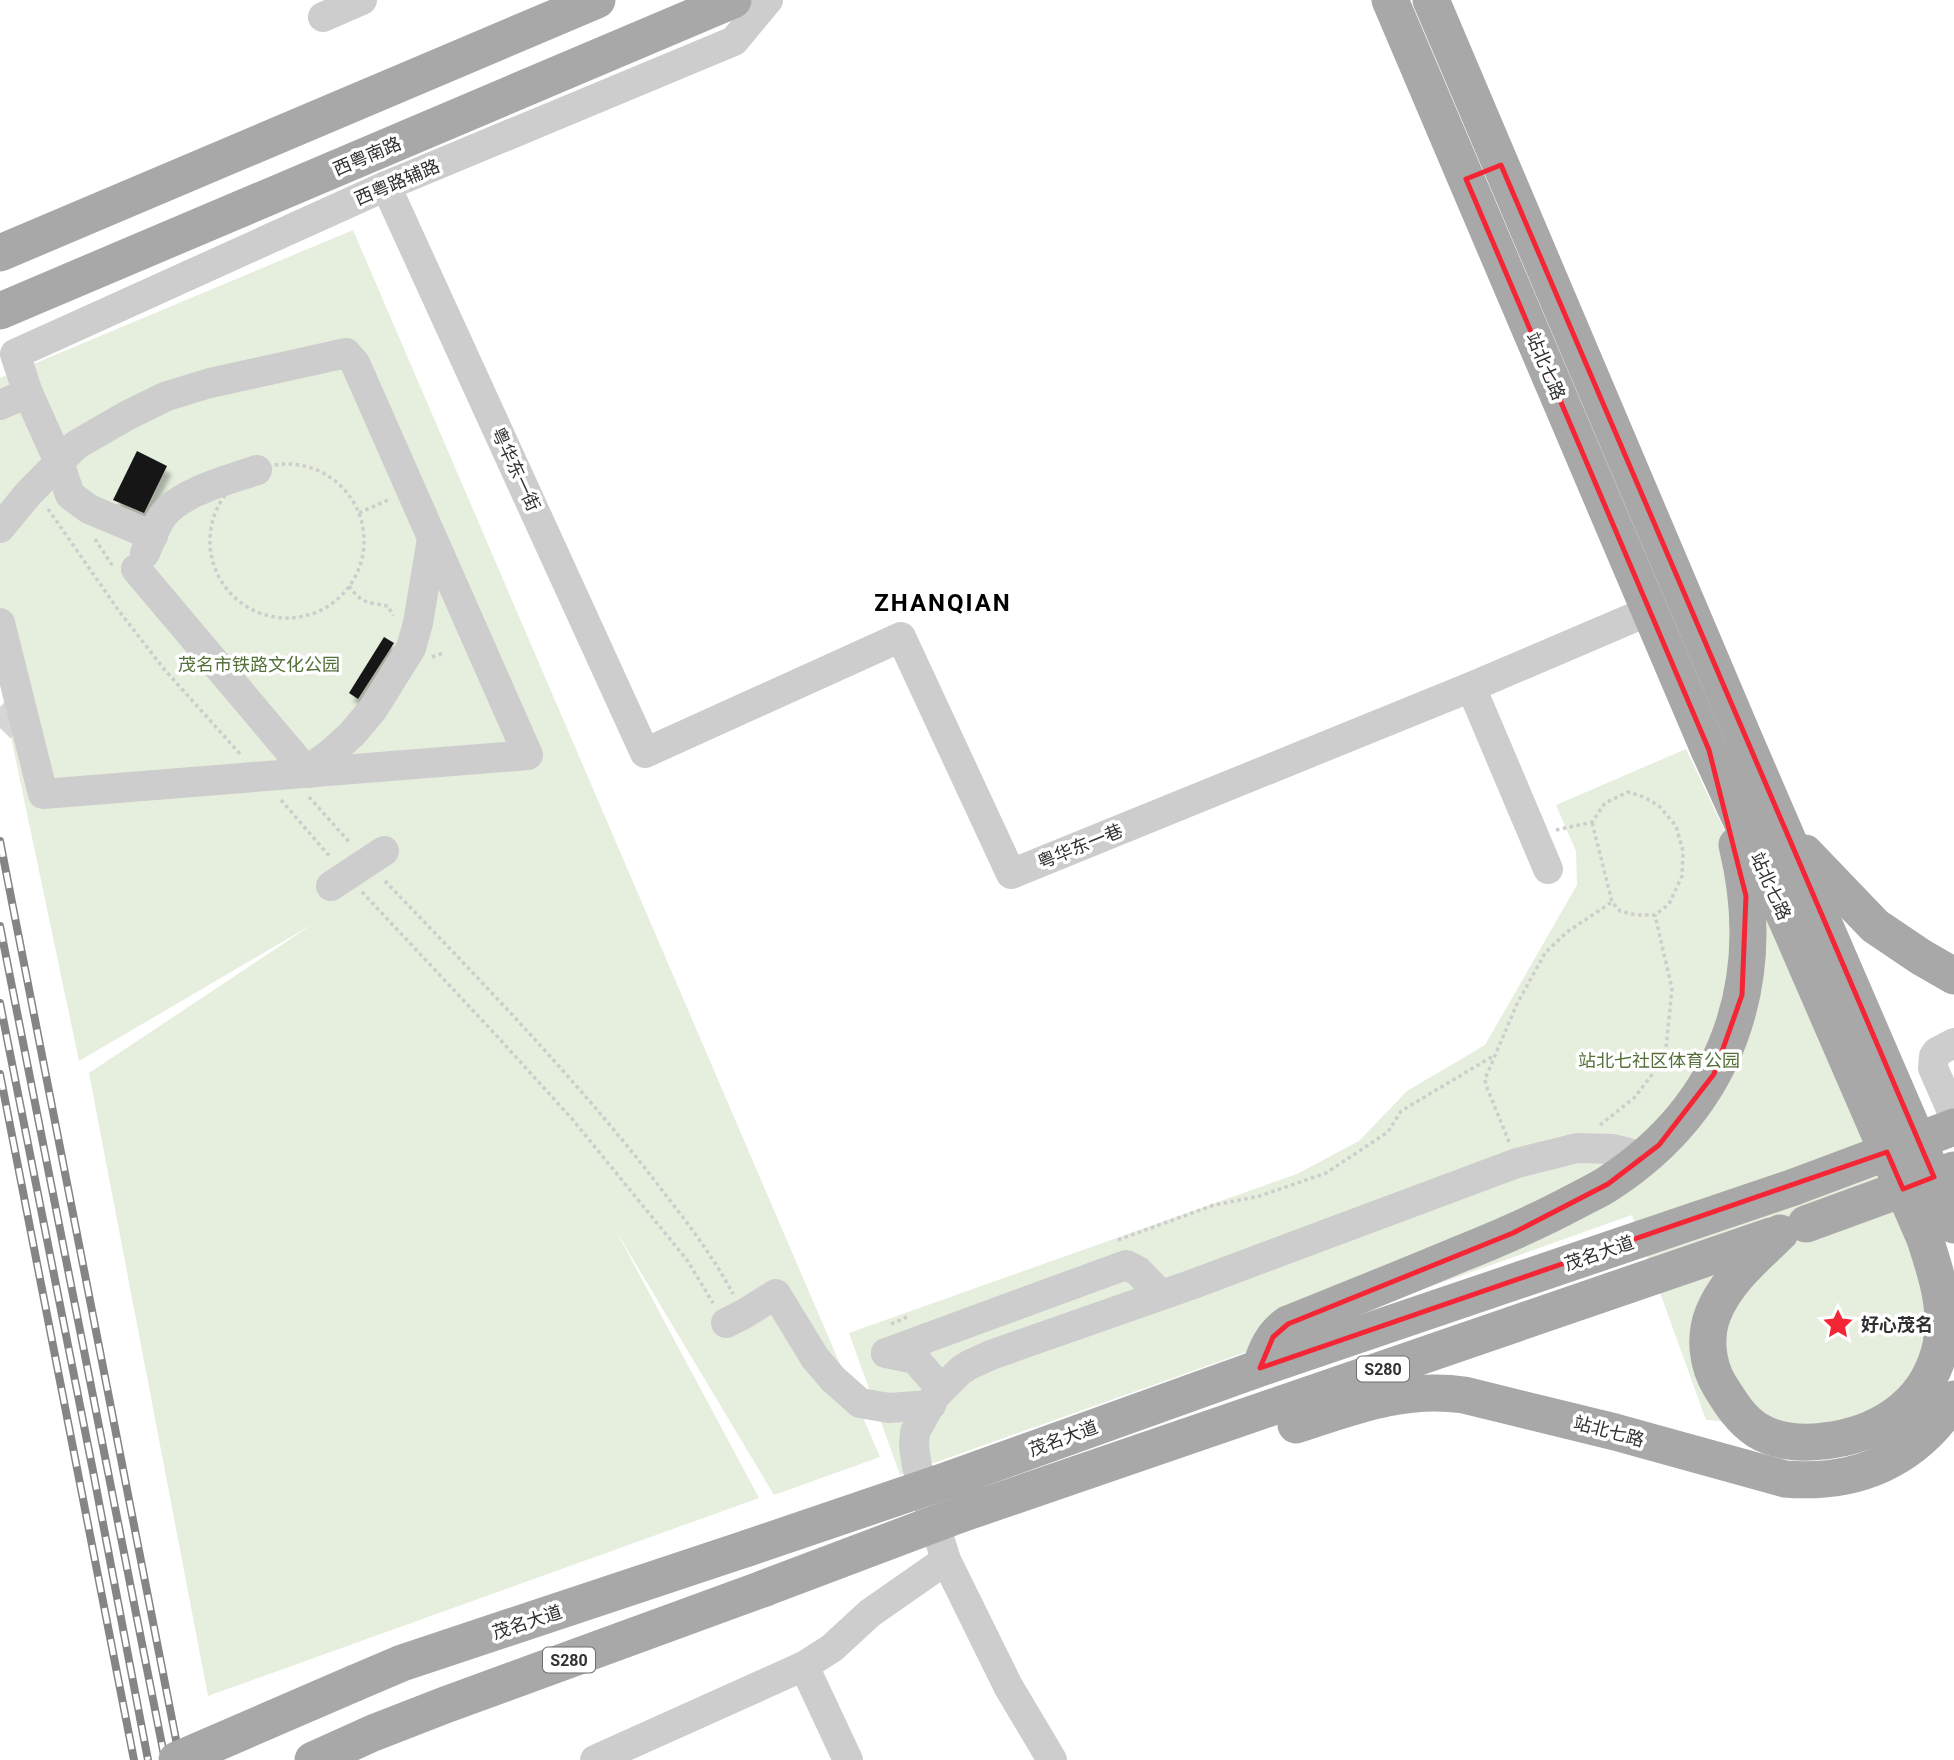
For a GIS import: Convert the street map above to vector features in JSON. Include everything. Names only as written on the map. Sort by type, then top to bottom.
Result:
[{"type":"main road","points":[[0,253],[597,0]]},
{"type":"main road","name":"西粤南路","points":[[0,311],[733,0]]},
{"type":"main road","name":"站北七路","points":[[1390,0],[1709,750],[1925,1239],[1936,1273],[1941,1292],[1942,1329],[1935,1366],[1925,1385],[1900,1412],[1854,1437],[1812,1443],[1775,1438],[1748,1423],[1736,1410],[1714,1376],[1708,1350],[1708,1334],[1719,1301],[1734,1280],[1793,1229]]},
{"type":"main road","name":"站北七路","points":[[1431,0],[1954,1225]]},
{"type":"main road","points":[[1466,179],[1501,164]]},
{"type":"main road","points":[[1589,468],[1624,454]]},
{"type":"main road","points":[[1261,1368],[1268,1345],[1288,1324],[1513,1233],[1608,1184],[1659,1145],[1687,1113],[1714,1074],[1732,1033],[1747,963],[1746,896],[1740,858],[1727,804],[1709,750]]},
{"type":"main road","points":[[1786,833],[1875,926],[1954,976]]},
{"type":"main road","name":"茂名大道","points":[[177,1760],[402,1663],[951,1479],[1261,1368],[1794,1187],[1954,1127]]},
{"type":"main road","name":"S280","points":[[313,1760],[445,1705],[961,1514],[1793,1229],[1954,1170]]},
{"type":"main road","name":"站北七路","points":[[1240,1418],[1284,1428],[1400,1395],[1447,1392],[1615,1432],[1785,1479],[1809,1481],[1833,1479],[1883,1464],[1930,1433],[1954,1399]]},
{"type":"street","points":[[323,17],[362,0]]},
{"type":"street","name":"西粤路辅路","points":[[28,393],[15,354],[386,186],[734,41],[768,0]]},
{"type":"street","name":"粤华东一街","points":[[386,186],[645,753]]},
{"type":"street","points":[[0,528],[28,494],[76,445],[167,396],[235,377],[346,354],[355,363],[528,755],[43,794],[0,623]]},
{"type":"street","points":[[0,405],[28,393],[59,462],[70,495],[89,509],[153,536]]},
{"type":"street","points":[[257,470],[194,494],[177,503],[162,516],[134,580],[307,772]]},
{"type":"street","points":[[307,772],[352,734],[421,653],[418,624],[432,539]]},
{"type":"street","name":"粤华东一巷","points":[[645,753],[901,637],[1011,874],[1471,687],[1650,611]]},
{"type":"street","points":[[1471,687],[1548,869]]},
{"type":"street","points":[[1954,1043],[1937,1052],[1933,1062],[1933,1069],[1954,1116]]},
{"type":"street","points":[[1052,1760],[1008,1686],[946,1560],[917,1467],[915,1432],[936,1397],[960,1371],[979,1360],[1517,1163],[1577,1148],[1613,1149],[1644,1157]]},
{"type":"street","points":[[886,1353],[1126,1265],[1138,1271],[1160,1295]]},
{"type":"street","points":[[735,1318],[776,1294],[815,1358],[833,1379],[860,1403],[889,1408],[936,1397]]},
{"type":"street","points":[[886,1353],[915,1359],[936,1397]]},
{"type":"street","points":[[595,1760],[804,1666],[832,1648],[870,1613],[946,1560]]},
{"type":"street","points":[[804,1666],[848,1760]]},
{"type":"path","points":[[277,464],[297,464],[317,470],[334,480],[349,495],[359,513],[364,531],[359,569],[337,600],[321,610],[285,618],[266,615],[249,607],[230,592],[218,573],[211,552],[213,520],[229,490],[242,478],[257,470],[277,464]]},
{"type":"path","points":[[359,513],[411,489]]},
{"type":"path","points":[[70,495],[47,510],[111,601],[164,669],[261,777],[521,1025],[608,1122],[718,1265],[735,1318]]},
{"type":"path","points":[[349,586],[358,599],[368,604],[388,606],[396,626],[421,653],[443,653]]},
{"type":"path","points":[[1533,834],[1592,822],[1605,803],[1628,792],[1644,797],[1659,806],[1676,826],[1684,851],[1682,876],[1669,904],[1655,915],[1636,915],[1620,911],[1612,902],[1592,822]]},
{"type":"path","points":[[332,823],[357,868],[495,1034],[573,1120],[735,1318]]},
{"type":"path","points":[[1517,1163],[1485,1079],[1517,1004],[1545,953],[1567,932],[1612,902]]},
{"type":"path","points":[[1598,1148],[1598,1126],[1634,1098],[1665,1058],[1672,989],[1655,915]]},
{"type":"path","points":[[1112,1242],[1214,1205],[1260,1196],[1326,1173],[1388,1132],[1401,1111],[1495,1055]]},
{"type":"path","points":[[886,1353],[878,1345],[881,1331],[906,1317]]},
{"type":"highlighted area","points":[[1501,165],[1934,1177],[1903,1189],[1887,1152],[1260,1368],[1273,1337],[1288,1324],[1513,1233],[1608,1184],[1659,1145],[1714,1074],[1742,995],[1746,896],[1709,750],[1466,179]]},
{"type":"green space","name":"茂名市铁路文化公园","points":[[353,230],[880,1457],[774,1495],[616,1231],[759,1498],[208,1696],[89,1073],[313,924],[79,1061],[0,685],[0,378]]},
{"type":"green space","name":"站北七社区体育公园","points":[[1686,749],[1864,1125],[1922,1273],[1930,1353],[1885,1411],[1805,1428],[1706,1420],[1632,1215],[900,1475],[849,1333],[1297,1174],[1359,1141],[1407,1091],[1485,1045],[1577,885],[1576,851],[1556,805]]},
{"type":"building","points":[[137,451],[167,466],[144,513],[113,500]]},
{"type":"building","points":[[384,637],[394,643],[358,699],[349,693]]},
{"type":"tunnel","points":[[0,728],[20,708]]},
{"type":"railway","points":[[0,841],[180,1760]]},
{"type":"railway","points":[[0,926],[165,1760]]},
{"type":"railway","points":[[0,1003],[148,1760]]},
{"type":"railway","points":[[0,1074],[134,1760]]},
{"type":"place","name":"好心茂名","points":[[1838,1324]]},
{"type":"district","name":"ZHANQIAN","points":[[943,603]]}]
